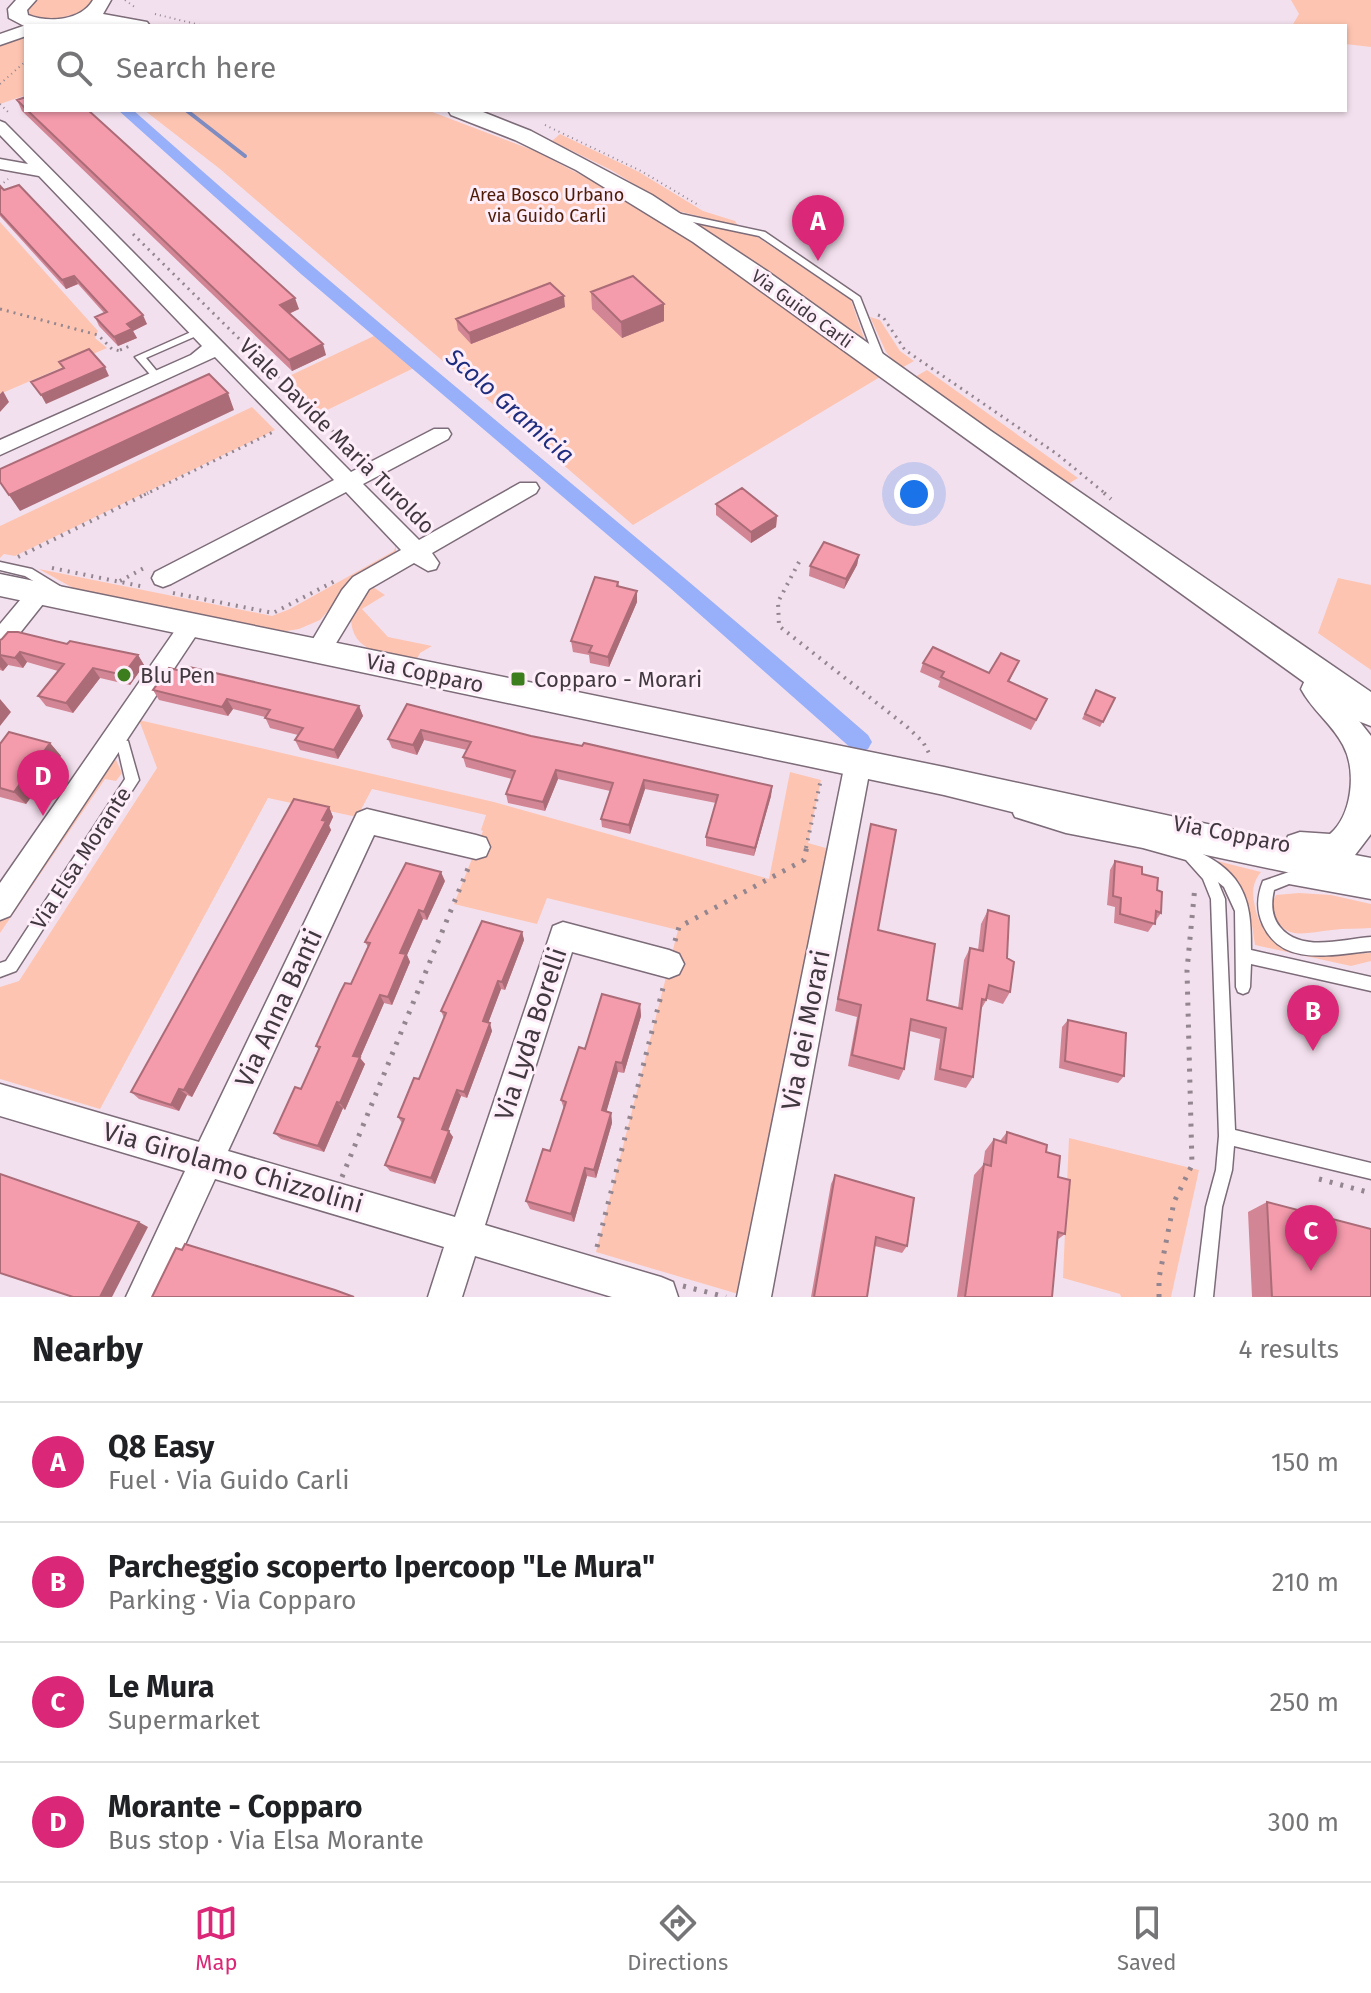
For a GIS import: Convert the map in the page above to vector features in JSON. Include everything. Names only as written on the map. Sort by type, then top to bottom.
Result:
[{"type":"main road","points":[[76,20],[92,14],[102,2],[109,14],[135,24]]},
{"type":"main road","points":[[27,15],[132,24]]},
{"type":"main road","name":"Via Guido Carli","points":[[464,112],[575,159],[667,214],[1125,541],[1371,711]]},
{"type":"main road","name":"Via Guido Carli","points":[[1125,541],[1371,730]]},
{"type":"street","points":[[0,39],[27,15]]},
{"type":"street","name":"Viale Davide Maria Turoldo","points":[[5,120],[30,157],[422,557]]},
{"type":"street","points":[[0,152],[30,157]]},
{"type":"street","points":[[0,164],[45,172]]},
{"type":"street","name":"Viale Davide Maria Turoldo","points":[[0,448],[204,356],[212,347],[206,336]]},
{"type":"street","points":[[164,587],[348,482],[441,434]]},
{"type":"street","points":[[318,651],[357,586],[422,557],[528,488]]},
{"type":"street","points":[[0,641],[20,582]]},
{"type":"street","name":"Via Copparo","points":[[20,582],[75,601],[858,763],[1323,851],[1339,847],[1351,838],[1359,823],[1365,798],[1364,757],[1358,742],[1326,707],[1316,689]]},
{"type":"street","name":"Via Elsa Morante","points":[[0,907],[191,625]]},
{"type":"street","name":"Via dei Morari","points":[[754,1297],[858,763]]},
{"type":"street","name":"Via Copparo","points":[[936,779],[1060,809],[1371,874]]},
{"type":"street","name":"Via Anna Banti","points":[[143,1297],[367,821],[476,847]]},
{"type":"street","name":"Via Lyda Borelli","points":[[465,1236],[563,936],[669,964]]},
{"type":"street","name":"Via Girolamo Chizzolini","points":[[0,1100],[661,1295]]},
{"type":"street","points":[[445,1297],[465,1236]]},
{"type":"lane","points":[[667,214],[762,234],[857,299],[883,368]]},
{"type":"lane","points":[[0,566],[28,572],[75,601]]},
{"type":"lane","name":"Via Elsa Morante","points":[[0,970],[11,966],[132,780],[123,745],[112,742]]},
{"type":"lane","points":[[936,779],[1016,812],[1069,828],[1189,854],[1212,867],[1237,894],[1242,907],[1243,987]]},
{"type":"lane","points":[[1189,854],[1209,875],[1218,899],[1227,1136],[1224,1170],[1212,1222],[1204,1297]]},
{"type":"lane","points":[[1371,893],[1289,878],[1268,886],[1264,909],[1276,935],[1291,944],[1308,949],[1371,944]]},
{"type":"lane","points":[[1242,955],[1371,984]]},
{"type":"lane","points":[[1227,1136],[1371,1171]]},
{"type":"path","points":[[125,0],[143,11],[196,24]]},
{"type":"path","points":[[0,84],[24,63]]},
{"type":"path","points":[[0,104],[5,120]]},
{"type":"path","points":[[128,230],[425,521]]},
{"type":"path","points":[[0,309],[98,335],[112,349],[120,350],[133,345]]},
{"type":"path","points":[[120,350],[152,380]]},
{"type":"path","points":[[20,582],[278,430],[269,421]]},
{"type":"path","points":[[799,562],[776,604],[774,616],[779,626],[923,742],[936,779]]},
{"type":"path","points":[[20,582],[164,587],[273,613],[338,579]]},
{"type":"path","points":[[591,1273],[679,927],[804,860],[822,775]]},
{"type":"path","points":[[333,1197],[476,847]]},
{"type":"path","points":[[661,1295],[686,1285],[726,1297]]},
{"type":"green space","points":[[37,0],[93,1],[87,11],[52,20],[27,14],[27,9]]},
{"type":"green space","points":[[1291,0],[1371,0],[1371,47],[1347,44],[1347,24],[1293,24],[1299,14]]},
{"type":"green space","points":[[24,35],[24,96],[0,104],[0,45]]},
{"type":"green space","name":"Area Bosco Urbano via Guido Carli","points":[[147,112],[432,112],[535,151],[652,212],[880,377],[633,525],[220,169]]},
{"type":"green space","points":[[560,134],[639,172],[703,211],[735,221],[738,226],[678,211],[611,170],[552,141]]},
{"type":"green space","points":[[0,222],[98,331],[95,338],[107,348],[0,394]]},
{"type":"green space","points":[[692,223],[756,236],[851,300],[867,347]]},
{"type":"green space","points":[[870,317],[880,320],[900,351],[914,361],[900,369],[886,352]]},
{"type":"green space","points":[[376,335],[414,368],[321,413],[285,378]]},
{"type":"green space","points":[[927,370],[1078,478],[1065,486],[913,378]]},
{"type":"green space","points":[[252,407],[275,430],[15,556],[4,554],[0,558],[0,526]]},
{"type":"green space","points":[[396,545],[396,553],[335,603],[320,620],[299,629],[275,633],[82,593],[39,569],[272,616],[394,551]]},
{"type":"green space","points":[[1338,578],[1371,585],[1371,670],[1318,633]]},
{"type":"green space","points":[[370,585],[385,595],[362,609],[388,637],[432,646],[420,653],[416,661],[382,654],[363,645],[357,638],[351,616]]},
{"type":"green space","points":[[139,720],[494,802],[769,879],[790,772],[821,780],[808,843],[833,850],[745,1296],[596,1252],[678,930],[547,898],[537,924],[454,904],[483,831],[486,815],[372,789],[357,817],[268,798],[100,1109],[0,1079],[0,987],[19,981],[157,768]]},
{"type":"green space","points":[[109,758],[116,760],[122,773],[116,781],[105,779],[0,933],[0,917]]},
{"type":"green space","points":[[1217,861],[1261,872],[1254,884],[1254,902],[1261,924],[1271,936],[1301,950],[1337,954],[1371,953],[1371,961],[1351,966],[1255,945],[1245,899],[1234,880]]},
{"type":"green space","points":[[1276,895],[1331,895],[1371,904],[1371,928],[1302,933],[1287,930],[1275,917],[1271,905]]},
{"type":"green space","points":[[1069,1138],[1199,1170],[1171,1297],[1121,1297],[1120,1294],[1063,1278]]},
{"type":"building","points":[[29,112],[90,112],[295,298],[280,305],[323,344],[289,360]]},
{"type":"building","points":[[19,185],[143,315],[127,324],[132,329],[114,337],[95,317],[107,312],[74,276],[62,280],[0,213],[0,186],[4,190]]},
{"type":"building","points":[[633,276],[664,304],[621,322],[591,292]]},
{"type":"building","points":[[550,283],[564,296],[469,333],[456,319]]},
{"type":"building","points":[[89,349],[105,367],[41,395],[31,382],[64,368],[59,362]]},
{"type":"building","points":[[209,374],[228,393],[9,495],[0,482],[0,469]]},
{"type":"building","points":[[742,488],[777,516],[751,532],[716,504]]},
{"type":"building","points":[[824,542],[859,555],[846,579],[810,566]]},
{"type":"building","points":[[595,577],[618,582],[617,586],[637,591],[608,657],[589,652],[592,646],[571,641]]},
{"type":"building","points":[[8,632],[138,655],[123,675],[93,668],[66,703],[38,696],[64,664],[20,652],[15,658],[0,655],[0,640]]},
{"type":"building","points":[[933,647],[989,673],[1001,653],[1019,661],[1008,681],[1047,699],[1036,720],[941,677],[944,672],[923,663]]},
{"type":"building","points":[[189,667],[359,706],[334,750],[295,740],[303,728],[265,718],[270,710],[227,699],[222,707],[153,690],[169,668],[186,672]]},
{"type":"building","points":[[1096,690],[1115,698],[1103,722],[1085,714]]},
{"type":"building","points":[[407,704],[531,736],[582,746],[584,743],[772,786],[755,848],[706,837],[718,795],[644,780],[629,825],[601,819],[613,783],[556,770],[543,802],[506,794],[515,771],[463,757],[471,742],[421,730],[413,745],[388,739]]},
{"type":"building","points":[[9,732],[50,743],[14,792],[0,788],[0,744]]},
{"type":"building","points":[[294,799],[329,807],[322,820],[326,821],[184,1090],[179,1089],[171,1105],[131,1092]]},
{"type":"building","points":[[871,824],[896,830],[878,930],[935,944],[927,1000],[962,1009],[970,948],[983,951],[988,910],[1009,916],[1007,958],[1014,962],[1010,992],[989,985],[986,1000],[982,999],[973,1077],[940,1069],[946,1028],[911,1019],[904,1069],[852,1055],[861,1005],[838,999]]},
{"type":"building","points":[[1115,861],[1142,867],[1142,874],[1158,878],[1157,890],[1162,892],[1161,913],[1156,911],[1155,924],[1120,914],[1121,898],[1113,896]]},
{"type":"building","points":[[406,863],[441,872],[424,912],[419,910],[400,953],[406,954],[388,997],[380,995],[353,1056],[360,1057],[340,1103],[337,1102],[318,1146],[274,1133],[295,1087],[301,1089],[340,993],[345,983],[351,984],[370,943],[365,942]]},
{"type":"building","points":[[482,921],[522,932],[483,1021],[490,1023],[464,1092],[457,1090],[442,1129],[449,1131],[431,1178],[385,1165],[404,1119],[398,1117],[414,1078],[419,1079],[446,1013],[441,1011]]},
{"type":"building","points":[[602,994],[640,1004],[622,1063],[616,1062],[602,1110],[611,1113],[594,1170],[585,1168],[571,1214],[526,1201],[543,1149],[550,1151],[566,1102],[561,1100],[579,1047],[585,1049]]},
{"type":"building","points":[[1068,1020],[1126,1033],[1124,1076],[1065,1061]]},
{"type":"building","points":[[1007,1132],[1047,1145],[1046,1152],[1060,1156],[1058,1177],[1070,1180],[1065,1234],[1058,1232],[1052,1297],[965,1297],[984,1164],[991,1166],[994,1139],[1006,1143]]},
{"type":"building","points":[[0,1174],[139,1222],[100,1297],[73,1297],[0,1273]]},
{"type":"building","points":[[835,1175],[914,1198],[907,1246],[876,1237],[867,1297],[814,1297]]},
{"type":"building","points":[[1267,1202],[1371,1229],[1371,1297],[1272,1297]]},
{"type":"building","points":[[185,1244],[354,1297],[152,1297],[176,1248],[182,1250]]},
{"type":"waterway","name":"Scolo Gramicia","points":[[127,112],[306,270],[860,742]]},
{"type":"waterway","points":[[189,112],[245,156]]},
{"type":"place","name":"Q8 Easy","points":[[818,261]]},
{"type":"place","name":"Blu Pen","points":[[124,675]]},
{"type":"place","name":"Copparo - Morari","points":[[518,679]]},
{"type":"place","name":"Morante - Copparo","points":[[43,816]]},
{"type":"place","name":"Parcheggio scoperto Ipercoop \"Le Mura\"","points":[[1313,1051]]},
{"type":"place","name":"Le Mura","points":[[1311,1271]]}]
